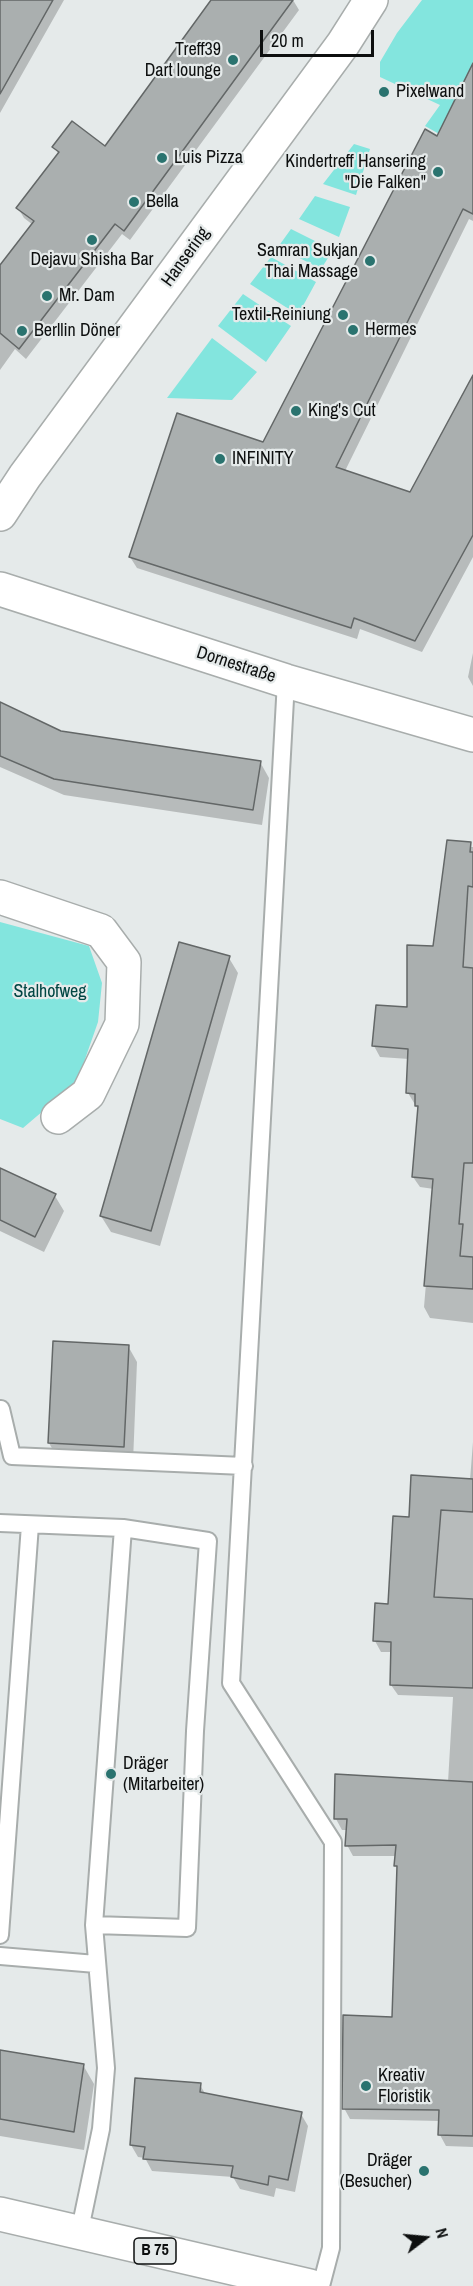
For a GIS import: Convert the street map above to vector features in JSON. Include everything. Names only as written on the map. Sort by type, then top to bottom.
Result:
[{"type":"street","name":"Hansering","points":[[0,514],[25,476],[343,44],[371,0]]},
{"type":"street","name":"Dornestraße","points":[[0,589],[286,681],[473,735]]},
{"type":"street","points":[[0,897],[102,931],[124,962],[122,1024],[88,1094],[58,1117]]},
{"type":"street","name":"B 75","points":[[0,2214],[310,2286]]},
{"type":"lane","points":[[286,681],[231,1683],[333,1842],[331,2248],[321,2286]]},
{"type":"lane","points":[[1,1409],[12,1456],[244,1466]]},
{"type":"lane","points":[[0,1523],[123,1528],[208,1541],[195,1731],[187,1928],[94,1925]]},
{"type":"lane","points":[[0,1935],[30,1525]]},
{"type":"lane","points":[[79,2234],[101,2129],[106,2068],[94,1925],[123,1528]]},
{"type":"lane","points":[[0,1956],[96,1964]]},
{"type":"green space","points":[[422,0],[473,0],[473,153],[425,126],[440,105],[380,77],[380,62],[397,33]]},
{"type":"green space","points":[[354,144],[370,149],[356,195],[323,184]]},
{"type":"green space","points":[[315,196],[350,207],[339,237],[299,219]]},
{"type":"green space","points":[[291,229],[333,250],[321,269],[278,247]]},
{"type":"green space","points":[[271,257],[316,282],[298,315],[250,284]]},
{"type":"green space","points":[[243,294],[291,326],[266,362],[218,326]]},
{"type":"green space","points":[[212,338],[257,372],[232,400],[167,398]]},
{"type":"green space","name":"Stalhofweg","points":[[0,922],[89,946],[102,983],[98,1022],[77,1082],[23,1128],[0,1119]]},
{"type":"building","points":[[0,0],[53,0],[0,94]]},
{"type":"building","points":[[211,0],[293,0],[124,231],[115,224],[19,349],[0,333],[0,265],[34,221],[16,208],[59,152],[52,147],[72,121],[105,146]]},
{"type":"building","points":[[473,63],[473,214],[463,209],[336,467],[410,492],[473,375],[473,535],[415,641],[354,618],[351,628],[129,557],[177,413],[263,442],[425,129],[437,136]]},
{"type":"building","points":[[0,702],[61,731],[261,761],[253,810],[54,779],[0,756]]},
{"type":"building","points":[[447,840],[471,842],[470,852],[473,852],[473,887],[468,886],[463,967],[473,968],[473,1163],[464,1163],[459,1224],[463,1224],[460,1256],[473,1257],[473,1289],[424,1286],[433,1179],[412,1177],[418,1106],[415,1106],[415,1094],[406,1093],[408,1049],[372,1046],[376,1005],[407,1007],[407,945],[433,946]]},
{"type":"building","points":[[179,942],[230,956],[151,1231],[100,1216]]},
{"type":"building","points":[[0,1168],[56,1194],[35,1237],[0,1220]]},
{"type":"building","points":[[53,1341],[129,1345],[124,1447],[48,1443]]},
{"type":"building","points":[[411,1475],[473,1479],[473,1512],[441,1510],[434,1597],[473,1599],[473,1688],[390,1685],[391,1642],[373,1641],[375,1603],[388,1604],[393,1516],[409,1517]]},
{"type":"building","points":[[335,1774],[473,1782],[473,2136],[438,2135],[439,2110],[342,2109],[343,2015],[392,2017],[397,1866],[394,1866],[396,1845],[345,1846],[347,1819],[334,1819]]},
{"type":"building","points":[[0,2050],[84,2064],[74,2132],[0,2119]]},
{"type":"building","points":[[135,2078],[201,2083],[200,2092],[302,2112],[288,2180],[269,2176],[268,2185],[231,2177],[233,2166],[143,2159],[145,2147],[130,2145]]},
{"type":"place","name":"Treff39 Dart lounge","points":[[233,60]]},
{"type":"place","name":"Pixelwand","points":[[384,92]]},
{"type":"place","name":"Luis Pizza","points":[[162,158]]},
{"type":"place","name":"Kindertreff Hansering \"Die Falken\"","points":[[438,172]]},
{"type":"place","name":"Bella","points":[[134,202]]},
{"type":"place","name":"Dejavu Shisha Bar","points":[[92,240]]},
{"type":"place","name":"Samran Sukjan Thai Massage","points":[[370,261]]},
{"type":"place","name":"Mr. Dam","points":[[47,296]]},
{"type":"place","name":"Textil-Reiniung","points":[[343,315]]},
{"type":"place","name":"Hermes","points":[[353,330]]},
{"type":"place","name":"Berllin Döner","points":[[22,331]]},
{"type":"place","name":"King's Cut","points":[[296,411]]},
{"type":"place","name":"INFINITY","points":[[220,459]]},
{"type":"place","name":"Dräger (Mitarbeiter)","points":[[111,1774]]},
{"type":"place","name":"Kreativ Floristik","points":[[366,2086]]},
{"type":"place","name":"Dräger (Besucher)","points":[[424,2171]]}]
